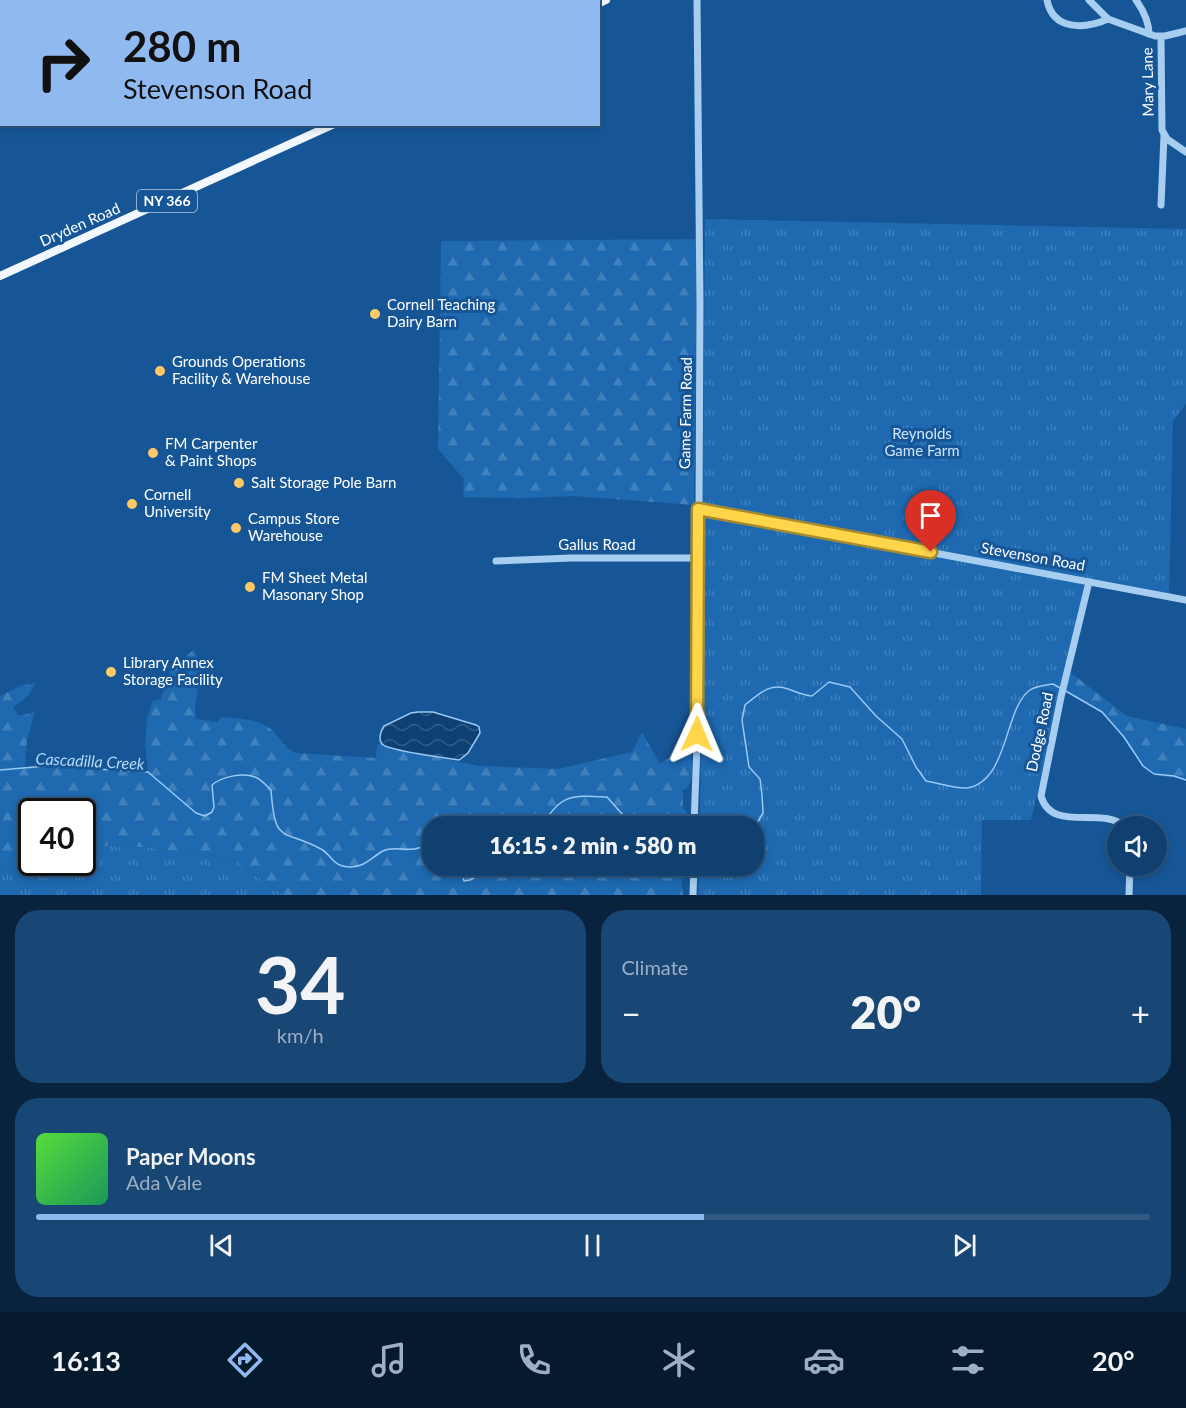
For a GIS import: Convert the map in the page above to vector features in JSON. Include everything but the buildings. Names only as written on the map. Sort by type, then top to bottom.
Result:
[{"type":"main road","name":"Dryden Road","points":[[0,276],[330,126]]},
{"type":"street","name":"Game Farm Road","points":[[694,816],[698,717],[700,304],[697,0]]},
{"type":"street","points":[[1047,0],[1052,15],[1056,20],[1065,23],[1087,25],[1108,19]]},
{"type":"street","points":[[1089,0],[1108,19],[1149,34],[1161,37],[1186,31]]},
{"type":"street","points":[[1136,0],[1146,17],[1149,34]]},
{"type":"street","name":"Mary Lane","points":[[1161,37],[1162,130],[1164,136],[1186,152]]},
{"type":"street","points":[[1161,205],[1164,136]]},
{"type":"street","name":"Stevenson Road","points":[[698,509],[1186,600]]},
{"type":"street","name":"Gallus Road","points":[[496,561],[571,558],[698,558]]},
{"type":"street","name":"Dodge Road","points":[[1089,582],[1041,791],[1042,800],[1051,812],[1060,815],[1107,819]]},
{"type":"street","points":[[693,895],[694,876]]},
{"type":"street","points":[[1129,895],[1130,876]]},
{"type":"green space","name":"Reynolds Game Farm","points":[[705,219],[1186,229],[1186,404],[1173,421],[1169,599],[1089,585],[1061,690],[1031,820],[982,820],[981,895],[698,895],[699,876],[764,876],[764,816],[700,816]]},
{"type":"green space","points":[[697,239],[694,505],[574,496],[463,497],[464,479],[438,449],[441,241]]},
{"type":"green space","points":[[193,650],[202,663],[195,708],[196,719],[217,722],[222,717],[258,722],[270,729],[296,753],[376,758],[377,745],[381,743],[386,747],[480,766],[558,769],[632,752],[642,732],[660,764],[684,748],[691,754],[692,773],[689,786],[683,789],[683,809],[687,811],[686,816],[422,816],[422,876],[681,876],[683,895],[283,895],[233,858],[143,847],[96,845],[96,798],[18,798],[18,863],[0,873],[0,696],[20,686],[35,683],[29,695],[13,708],[19,716],[35,712],[27,740],[25,767],[46,766],[148,772],[145,745],[147,718],[153,701],[161,699],[170,671]]},
{"type":"green space","points":[[1067,670],[1127,716],[1186,729],[1186,780],[1154,774],[1149,770],[1103,713],[1063,690]]},
{"type":"green space","points":[[96,845],[143,847],[233,858],[283,895],[0,895],[0,873],[18,863],[18,876],[96,876]]},
{"type":"water","points":[[418,712],[433,712],[476,725],[480,733],[468,753],[459,760],[406,752],[382,744],[380,737],[384,726]]},
{"type":"waterway","name":"Cascadilla Creek","points":[[761,816],[763,813],[760,779],[749,767],[742,720],[745,705],[765,690],[782,687],[812,696],[829,682],[850,687],[876,716],[902,739],[926,781],[967,788],[981,783],[991,772],[999,759],[1015,712],[1030,690],[1053,684],[1060,688]]},
{"type":"waterway","name":"Cascadilla Creek","points":[[1064,690],[1102,712],[1124,737],[1143,766],[1154,774],[1186,780]]},
{"type":"waterway","name":"Cascadilla Creek","points":[[0,770],[46,766],[148,772],[196,813],[205,816],[212,812],[214,807],[212,785],[232,776],[250,776],[259,779],[271,790],[275,819],[282,832],[325,851],[340,865],[351,867],[360,865],[388,849],[415,849],[422,846]]},
{"type":"waterway","name":"Cascadilla Creek","points":[[548,816],[561,802],[585,796],[607,797],[625,816]]},
{"type":"waterway","name":"Cascadilla Creek","points":[[463,876],[464,881],[477,876]]},
{"type":"place","name":"Cornell Teaching Dairy Barn","points":[[375,314]]},
{"type":"place","name":"Grounds Operations Facility & Warehouse","points":[[160,371]]},
{"type":"place","name":"FM Carpenter & Paint Shops","points":[[153,453]]},
{"type":"place","name":"Salt Storage Pole Barn","points":[[239,483]]},
{"type":"place","name":"Cornell University","points":[[132,504]]},
{"type":"place","name":"Campus Store Warehouse","points":[[236,528]]},
{"type":"place","name":"FM Sheet Metal Masonary Shop","points":[[250,587]]},
{"type":"place","name":"Library Annex Storage Facility","points":[[111,672]]},
{"type":"route","points":[[697,734],[698,509],[931,552]]}]
